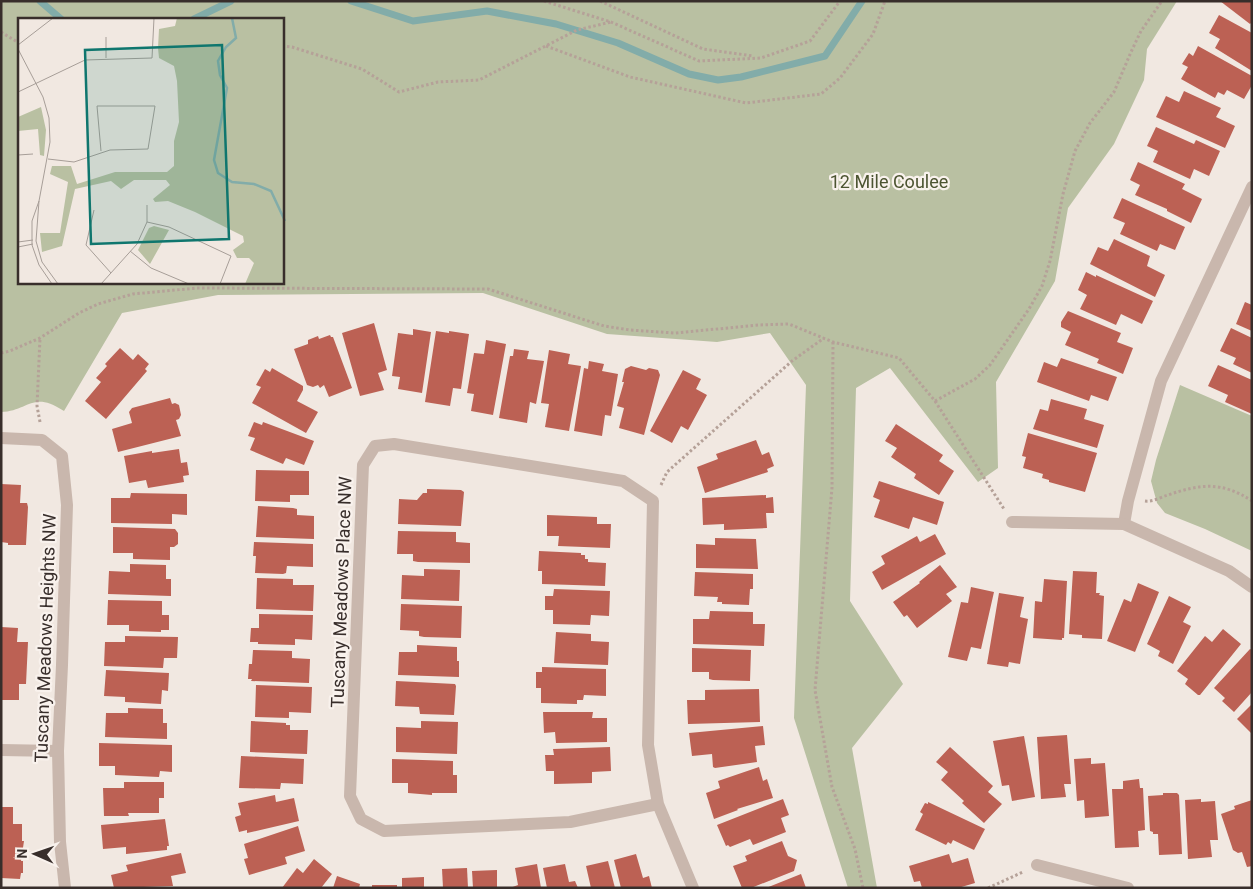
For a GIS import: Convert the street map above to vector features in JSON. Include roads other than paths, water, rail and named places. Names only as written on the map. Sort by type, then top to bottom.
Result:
[{"type":"street","points":[[1124,524],[1128,501],[1161,381],[1252,187]]},
{"type":"street","name":"Tuscany Meadows Heights NW","points":[[1,438],[42,440],[62,456],[67,505],[58,751],[60,842],[65,888]]},
{"type":"street","name":"Tuscany Meadows Place NW","points":[[394,444],[623,481],[653,501],[648,745],[658,804],[570,822],[384,831],[361,819],[350,796],[363,465],[375,446],[394,444]]},
{"type":"street","points":[[1012,522],[1124,524],[1229,571],[1252,587]]},
{"type":"street","points":[[1,750],[58,751]]},
{"type":"street","points":[[658,804],[693,888]]},
{"type":"street","points":[[1037,865],[1128,888]]},
{"type":"waterway","points":[[40,1],[60,18]]},
{"type":"waterway","points":[[196,18],[231,1]]},
{"type":"waterway","points":[[351,1],[413,21],[487,11],[556,24],[618,43],[689,74],[718,80],[741,77],[825,56],[862,1]]},
{"type":"park label","name":"12 Mile Coulee","points":[[889,181]]}]
